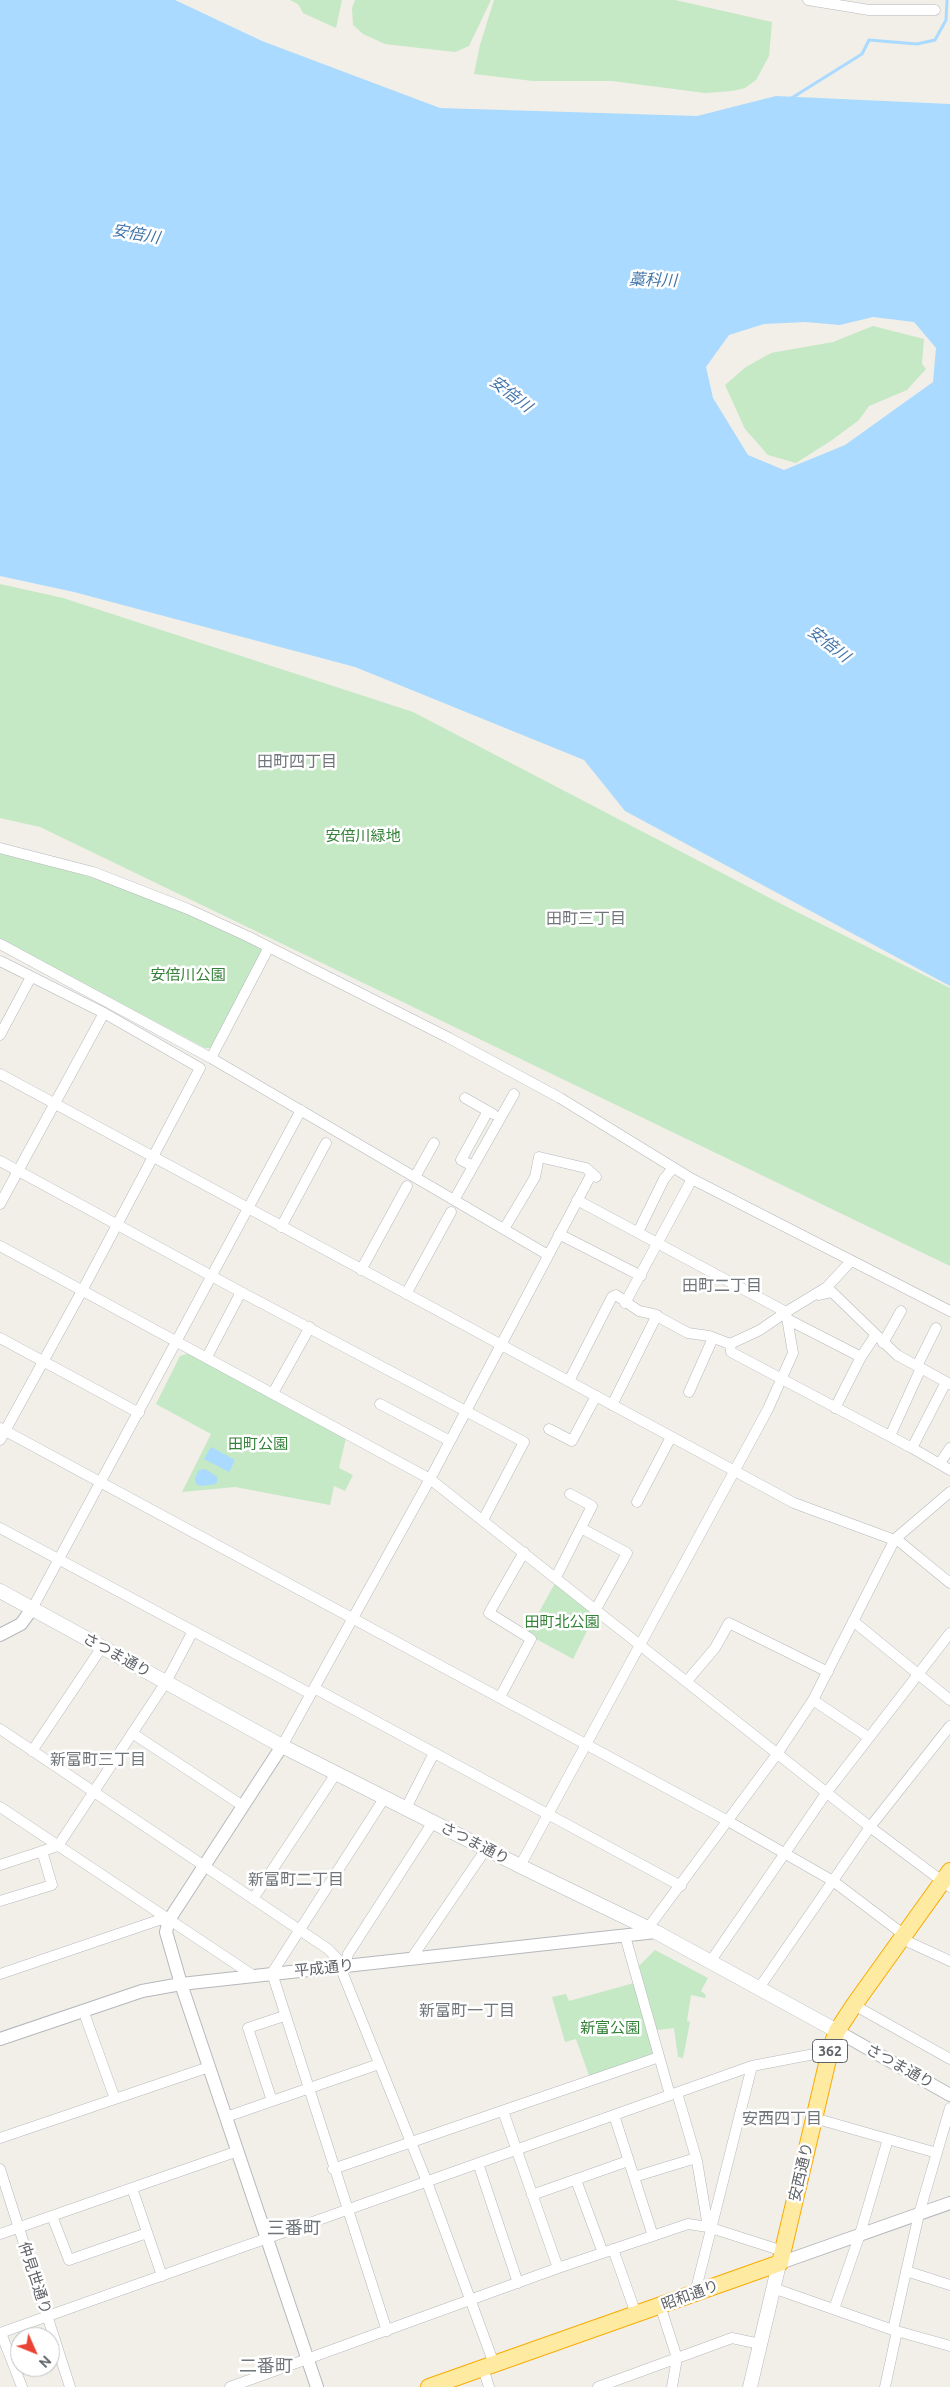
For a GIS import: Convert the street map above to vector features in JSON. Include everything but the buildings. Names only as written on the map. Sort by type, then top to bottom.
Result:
[{"type":"highway","name":"362","points":[[837,2031],[902,1936],[947,1880]]},
{"type":"highway","name":"昭和通り","points":[[430,2387],[660,2306],[781,2257]]},
{"type":"main road","name":"さつま通り","points":[[0,1591],[282,1746],[652,1930],[837,2031]]},
{"type":"main road","points":[[750,2387],[830,2051],[837,2031]]},
{"type":"street","points":[[808,0],[869,10],[935,10]]},
{"type":"street","points":[[0,848],[65,863],[100,874],[188,910],[269,947],[560,1098],[692,1179],[950,1311]]},
{"type":"street","points":[[0,944],[211,1058],[548,1255]]},
{"type":"street","points":[[211,1058],[269,947]]},
{"type":"street","points":[[0,961],[104,1013],[200,1068],[83,1289],[2,1433],[101,1483],[728,1821],[832,1881],[902,1936],[950,1961]]},
{"type":"street","points":[[0,1034],[31,977]]},
{"type":"street","points":[[0,1204],[104,1013]]},
{"type":"street","points":[[0,1074],[734,1472],[794,1503],[895,1539],[950,1583]]},
{"type":"street","points":[[454,1200],[514,1094]]},
{"type":"street","points":[[465,1098],[500,1118]]},
{"type":"street","points":[[0,1635],[21,1624],[32,1609],[178,1341],[246,1208],[301,1110]]},
{"type":"street","points":[[473,1166],[461,1160],[488,1111]]},
{"type":"street","points":[[281,1227],[326,1142]]},
{"type":"street","points":[[416,1177],[434,1143]]},
{"type":"street","points":[[317,2387],[209,2067],[166,1932],[169,1920],[282,1746],[450,1441],[577,1200],[594,1176],[586,1168],[539,1157],[535,1177],[504,1229]]},
{"type":"street","points":[[0,1161],[211,1276],[466,1409],[524,1442],[483,1520]]},
{"type":"street","points":[[638,1232],[664,1179],[673,1168]]},
{"type":"street","points":[[626,1303],[692,1179]]},
{"type":"street","points":[[362,1270],[407,1186]]},
{"type":"street","points":[[577,1200],[658,1243],[861,1357]]},
{"type":"street","points":[[406,1294],[451,1212]]},
{"type":"street","points":[[559,1234],[641,1276]]},
{"type":"street","points":[[0,1246],[83,1289],[430,1478],[870,1827],[947,1880]]},
{"type":"street","points":[[569,1381],[612,1297],[616,1295],[639,1311],[657,1315],[688,1333],[730,1344],[786,1316],[806,1299],[826,1287],[851,1261]]},
{"type":"street","points":[[207,1357],[242,1292]]},
{"type":"street","points":[[806,1299],[832,1292],[875,1336],[897,1355],[948,1383],[912,1448]]},
{"type":"street","points":[[884,1344],[900,1310]]},
{"type":"street","points":[[612,1405],[657,1315]]},
{"type":"street","points":[[520,1866],[782,1380],[793,1352],[786,1316]]},
{"type":"street","points":[[274,1393],[310,1327]]},
{"type":"street","points":[[890,1436],[936,1328]]},
{"type":"street","points":[[835,1408],[861,1357],[875,1336]]},
{"type":"street","points":[[0,1338],[139,1413]]},
{"type":"street","points":[[689,1392],[713,1338]]},
{"type":"street","points":[[730,1344],[731,1352],[950,1470]]},
{"type":"street","points":[[548,1428],[572,1441],[596,1396]]},
{"type":"street","points":[[380,1404],[450,1441]]},
{"type":"street","points":[[636,1502],[671,1437]]},
{"type":"street","points":[[940,1463],[950,1448]]},
{"type":"street","points":[[652,1930],[681,1886],[778,1754],[813,1700],[895,1539],[950,1492]]},
{"type":"street","points":[[556,1577],[592,1506],[570,1494]]},
{"type":"street","points":[[0,1528],[193,1631],[434,1753],[681,1886]]},
{"type":"street","points":[[581,1528],[627,1553],[596,1609]]},
{"type":"street","points":[[500,1697],[531,1639],[489,1614],[524,1552]]},
{"type":"street","points":[[853,1621],[950,1700]]},
{"type":"street","points":[[687,1681],[715,1648],[728,1623],[828,1672]]},
{"type":"street","points":[[0,1865],[58,1846],[166,1682],[193,1631]]},
{"type":"street","points":[[710,1962],[827,1792],[917,1673],[950,1633]]},
{"type":"street","points":[[32,1751],[102,1647]]},
{"type":"street","points":[[813,1700],[868,1737]]},
{"type":"street","points":[[759,1988],[870,1827],[950,1726]]},
{"type":"street","points":[[0,1729],[328,1949],[345,1966]]},
{"type":"street","points":[[132,1733],[243,1806]]},
{"type":"street","points":[[406,1808],[434,1753]]},
{"type":"street","points":[[254,1899],[337,1772]]},
{"type":"street","points":[[385,1797],[272,1973],[333,2169],[387,2330]]},
{"type":"street","points":[[0,1807],[254,1976]]},
{"type":"street","points":[[434,1822],[348,1954],[345,1966],[345,1982],[427,2182],[470,2300],[488,2366],[489,2387]]},
{"type":"street","points":[[411,1959],[486,1849]]},
{"type":"street","points":[[0,1901],[52,1885],[42,1851]]},
{"type":"street","points":[[0,1974],[159,1920],[169,1920]]},
{"type":"street","name":"平成通り","points":[[0,2039],[142,1991],[182,1984],[625,1936],[652,1930]]},
{"type":"street","points":[[625,1936],[659,2057],[696,2158],[710,2228]]},
{"type":"street","points":[[854,2005],[950,2059]]},
{"type":"street","points":[[83,2010],[115,2099]]},
{"type":"street","points":[[272,2101],[248,2028],[284,2016]]},
{"type":"street","name":"さつま通り","points":[[837,2031],[950,2094]]},
{"type":"street","points":[[22,2387],[1,2333],[752,2066],[830,2051]]},
{"type":"street","points":[[333,2169],[659,2057]]},
{"type":"street","points":[[226,2117],[379,2064]]},
{"type":"street","points":[[695,2293],[752,2066]]},
{"type":"street","points":[[0,2138],[209,2067]]},
{"type":"street","points":[[884,2387],[919,2214],[950,2108]]},
{"type":"street","points":[[503,2111],[558,2268]]},
{"type":"street","points":[[614,2115],[653,2236]]},
{"type":"street","points":[[814,2118],[937,2153]]},
{"type":"street","points":[[834,2310],[860,2234],[888,2139]]},
{"type":"street","points":[[0,2234],[238,2151]]},
{"type":"street","points":[[634,2178],[696,2158]]},
{"type":"street","points":[[532,2195],[628,2161]]},
{"type":"street","points":[[478,2163],[518,2283]]},
{"type":"street","name":"仲見世通り","points":[[0,2169],[70,2387]]},
{"type":"street","points":[[576,2180],[636,2314]]},
{"type":"street","points":[[132,2188],[162,2276]]},
{"type":"street","name":"昭和通り","points":[[781,2257],[860,2234],[950,2203]]},
{"type":"street","points":[[52,2216],[69,2260],[147,2233]]},
{"type":"street","points":[[230,2387],[558,2268],[688,2224],[710,2228],[781,2257]]},
{"type":"street","points":[[906,2271],[950,2285]]},
{"type":"street","points":[[773,2288],[895,2330],[950,2346]]},
{"type":"street","points":[[660,2306],[677,2358],[672,2387]]},
{"type":"street","points":[[598,2387],[732,2338],[760,2344]]},
{"type":"green space","points":[[290,0],[342,0],[336,28],[303,13],[298,4]]},
{"type":"green space","points":[[355,0],[491,0],[469,46],[455,52],[385,44],[363,34],[353,25],[352,8]]},
{"type":"green space","points":[[494,0],[675,0],[772,22],[769,56],[756,80],[745,88],[705,93],[612,81],[533,81],[474,74],[480,45]]},
{"type":"green space","points":[[873,326],[924,339],[922,364],[926,369],[907,390],[869,406],[859,420],[796,463],[768,455],[745,429],[725,385],[746,367],[771,353],[833,342]]},
{"type":"green space","name":"安倍川緑地","points":[[0,584],[63,598],[413,712],[791,909],[950,988],[950,1266],[40,827],[0,818]]},
{"type":"green space","name":"安倍川公園","points":[[0,853],[62,868],[111,884],[198,918],[265,948],[213,1048],[205,1048],[0,939]]},
{"type":"green space","name":"田町公園","points":[[189,1353],[346,1438],[339,1468],[353,1475],[345,1491],[334,1486],[330,1505],[235,1487],[182,1492],[211,1434],[156,1404],[180,1356]]},
{"type":"green space","name":"田町北公園","points":[[555,1583],[595,1615],[573,1659],[527,1634]]},
{"type":"green space","points":[[655,1950],[708,1978],[701,1991],[706,1995],[705,1998],[691,1995],[687,2021],[690,2022],[683,2058],[678,2057],[674,2028],[657,2030],[639,1966]]},
{"type":"green space","name":"新富公園","points":[[634,1983],[654,2051],[650,2058],[590,2078],[576,2039],[565,2042],[552,1997],[566,1994],[569,2001]]},
{"type":"water","points":[[0,0],[175,0],[262,41],[440,108],[697,116],[776,96],[950,104],[950,986],[625,811],[584,760],[355,667],[74,592],[0,576]],"holes":[[[873,317],[914,322],[936,348],[933,382],[845,445],[784,470],[748,455],[713,398],[706,367],[729,335],[764,324],[805,322],[840,325]]]},
{"type":"water","points":[[211,1447],[235,1460],[229,1472],[204,1459]]},
{"type":"water","points":[[205,1469],[218,1478],[216,1484],[201,1486],[196,1484],[195,1478],[199,1470]]},
{"type":"waterway","points":[[790,99],[862,54],[869,40],[917,44],[935,40],[946,20],[947,0]]},
{"type":"district","name":"田町四丁目","points":[[297,762]]},
{"type":"district","name":"田町三丁目","points":[[586,919]]},
{"type":"district","name":"田町二丁目","points":[[722,1286]]},
{"type":"district","name":"新富町三丁目","points":[[98,1760]]},
{"type":"district","name":"新富町二丁目","points":[[296,1880]]},
{"type":"district","name":"新富町一丁目","points":[[467,2011]]},
{"type":"district","name":"安西四丁目","points":[[782,2119]]},
{"type":"district","name":"三番町","points":[[294,2228]]},
{"type":"district","name":"二番町","points":[[266,2366]]},
{"type":"water label","name":"安倍川","points":[[136,234]]},
{"type":"water label","name":"藁科川","points":[[653,280]]},
{"type":"water label","name":"安倍川","points":[[511,394]]},
{"type":"water label","name":"安倍川","points":[[829,644]]}]
